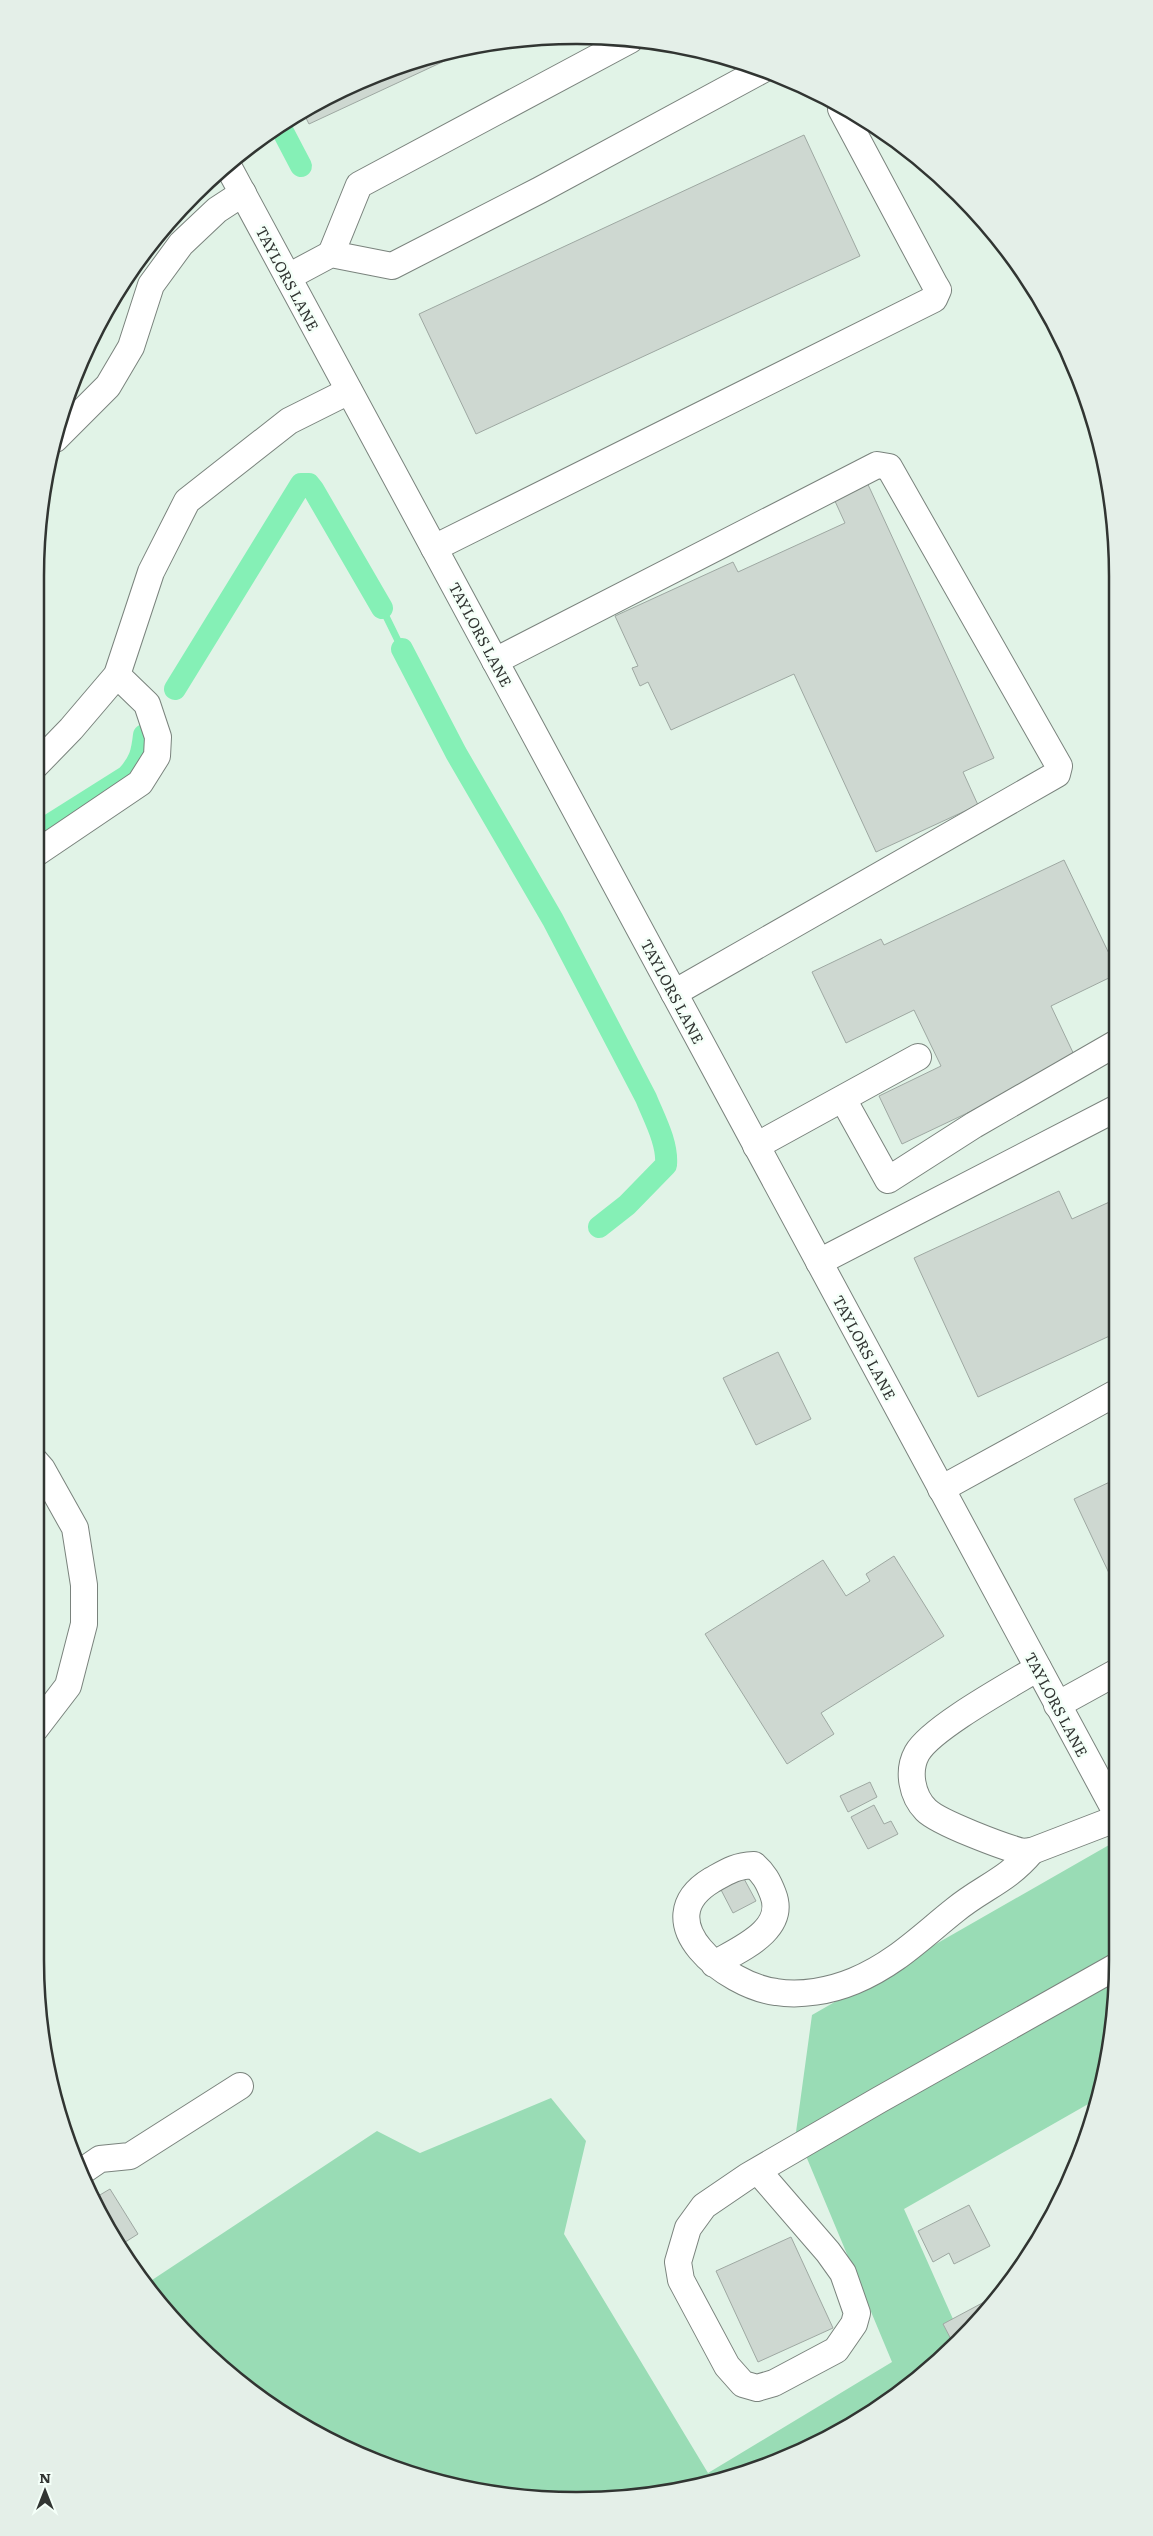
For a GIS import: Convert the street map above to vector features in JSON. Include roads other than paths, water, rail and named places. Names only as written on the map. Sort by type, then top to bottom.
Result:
[{"type":"street","points":[[331,254],[359,185],[619,46]]},
{"type":"street","points":[[288,277],[331,254],[392,266],[540,190],[754,74]]},
{"type":"street","points":[[434,548],[934,299],[938,290],[936,285],[845,116]]},
{"type":"street","name":"TAYLORS LANE","points":[[231,171],[1109,1800]]},
{"type":"street","points":[[65,429],[108,386],[131,347],[151,285],[180,244],[217,210],[243,193]]},
{"type":"street","points":[[44,757],[71,729],[117,675],[150,572],[187,501],[289,421],[349,391]]},
{"type":"street","points":[[495,661],[878,465],[889,467],[1058,766],[1057,774],[674,993]]},
{"type":"street","points":[[44,848],[140,783],[157,756],[158,737],[147,704],[117,675]]},
{"type":"street","points":[[843,1099],[888,1180],[974,1125],[1109,1047]]},
{"type":"street","points":[[756,1146],[918,1057]]},
{"type":"street","points":[[819,1262],[1109,1112]]},
{"type":"street","points":[[941,1489],[1109,1397]]},
{"type":"street","points":[[44,1473],[75,1528],[84,1585],[84,1624],[68,1686],[44,1717]]},
{"type":"street","points":[[1038,1668],[954,1720],[926,1742],[916,1754],[912,1769],[912,1786],[916,1799],[927,1812],[1015,1850],[1032,1851],[1109,1821]]},
{"type":"street","points":[[1057,1705],[1109,1676]]},
{"type":"street","points":[[714,1964],[728,1976],[774,1992],[806,1993],[852,1982],[889,1964],[956,1909],[1017,1870],[1032,1851]]},
{"type":"street","points":[[753,2174],[828,2252],[843,2273],[857,2313],[854,2324],[836,2350],[774,2383],[757,2388],[743,2384],[727,2366],[681,2280],[678,2262],[688,2228],[704,2206],[753,2174],[1109,1971]]},
{"type":"street","points":[[86,2168],[100,2159],[130,2156],[240,2086]]},
{"type":"waterway","points":[[283,132],[301,166]]},
{"type":"waterway","points":[[175,689],[301,484],[309,484],[313,489],[382,608]]},
{"type":"waterway","points":[[382,608],[402,649]]},
{"type":"waterway","points":[[402,649],[456,753],[553,920],[646,1098],[660,1131],[665,1148],[666,1165],[627,1205],[599,1227]]},
{"type":"waterway","points":[[44,828],[127,776],[140,757],[144,735]]}]
